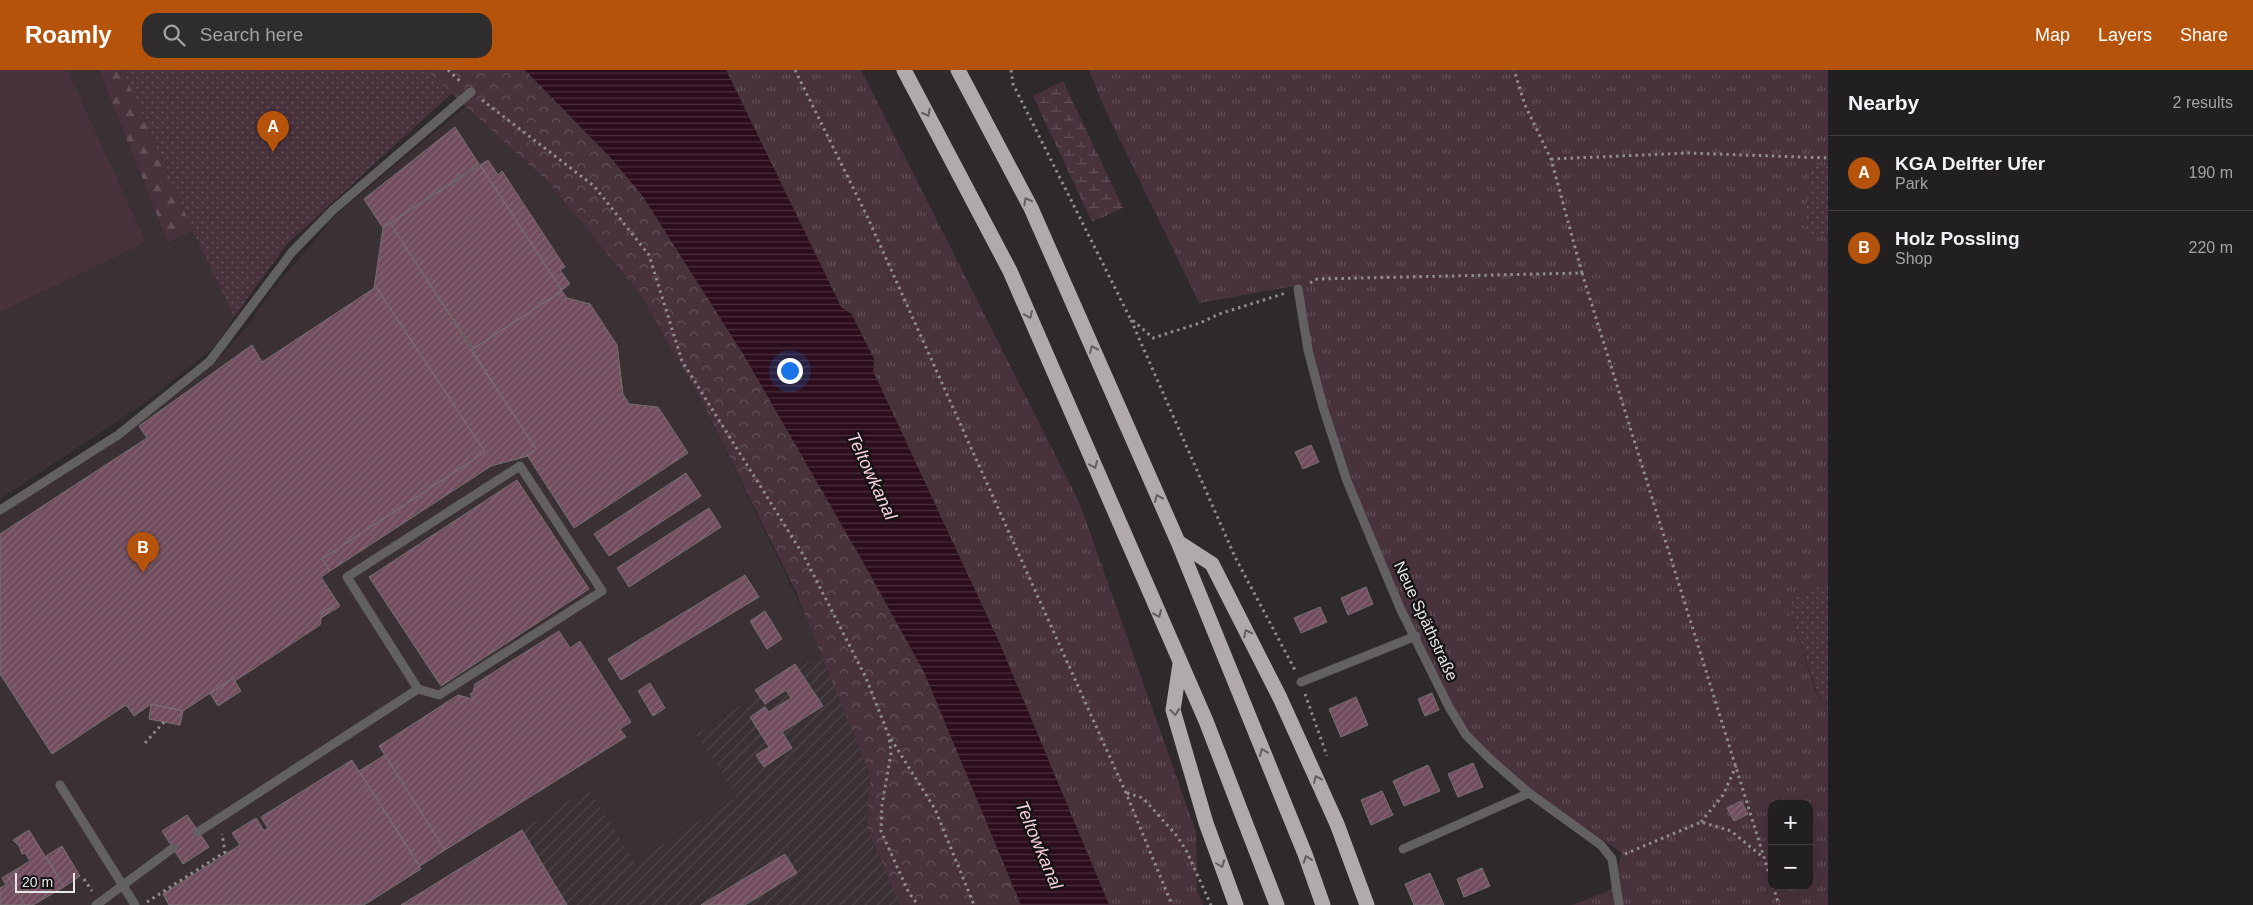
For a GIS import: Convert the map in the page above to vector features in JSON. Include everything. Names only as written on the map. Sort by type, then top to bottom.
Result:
[{"type":"highway","points":[[904,70],[1010,271],[1206,721],[1277,905]]},
{"type":"highway","points":[[959,73],[1031,208],[1178,542],[1305,854],[1323,905]]},
{"type":"highway","points":[[1178,542],[1212,564],[1280,698],[1337,824],[1367,905]]},
{"type":"highway","points":[[1180,664],[1173,710],[1206,823],[1236,905]]},
{"type":"lane","points":[[0,510],[118,435],[210,361],[292,252],[333,210],[471,92]]},
{"type":"lane","name":"Neue Späthstraße","points":[[1298,289],[1311,360],[1323,407],[1347,481],[1400,608],[1416,636],[1449,707],[1466,734],[1490,759],[1529,793],[1583,830],[1601,845],[1612,859]]},
{"type":"lane","points":[[198,832],[418,689],[439,695],[602,591],[520,466],[347,578],[418,689]]},
{"type":"lane","points":[[1301,682],[1416,636]]},
{"type":"lane","points":[[60,785],[135,905]]},
{"type":"lane","points":[[1403,849],[1529,793]]},
{"type":"lane","points":[[96,905],[173,848]]},
{"type":"lane","points":[[1612,859],[1619,905]]},
{"type":"path","points":[[448,70],[471,92],[594,186],[649,255],[682,360],[804,556],[866,678],[889,736],[934,809],[974,905]]},
{"type":"path","points":[[795,70],[867,216],[1126,793],[1172,905]]},
{"type":"path","points":[[1011,70],[1014,84],[1130,318],[1235,557],[1301,682],[1328,757]]},
{"type":"path","points":[[1514,70],[1525,105],[1551,159],[1582,273],[1768,871]]},
{"type":"path","points":[[1551,159],[1689,153],[1828,158]]},
{"type":"path","points":[[1130,318],[1153,338],[1200,323],[1219,314],[1298,289],[1317,280],[1582,273]]},
{"type":"path","points":[[145,742],[164,722]]},
{"type":"path","points":[[889,736],[891,753],[882,806],[881,831],[909,893],[918,905]]},
{"type":"path","points":[[1612,859],[1701,822],[1723,796],[1736,766]]},
{"type":"path","points":[[1126,793],[1143,798],[1177,836],[1187,852],[1211,905]]},
{"type":"path","points":[[143,905],[225,852],[220,818]]},
{"type":"path","points":[[1701,822],[1731,831],[1764,858]]},
{"type":"path","points":[[1774,890],[1779,905]]},
{"type":"shaded area","points":[[0,70],[99,70],[168,243],[193,231],[234,317],[216,346],[142,405],[0,499]]},
{"type":"shaded area","points":[[466,106],[548,182],[640,294],[703,403],[823,652],[696,733],[737,797],[634,862],[588,790],[401,905],[0,905],[0,513],[145,418],[213,365],[249,324],[272,290],[338,213]]},
{"type":"shaded area","points":[[823,652],[870,775],[867,827],[900,905],[401,905],[588,789],[635,862],[737,797],[696,734]]},
{"type":"green space","points":[[0,70],[67,70],[146,242],[0,312]]},
{"type":"green space","points":[[99,70],[123,70],[193,231],[168,243]]},
{"type":"green space","points":[[123,70],[426,70],[452,93],[288,243],[234,317],[193,231]]},
{"type":"green space","points":[[426,70],[525,70],[612,159],[642,195],[745,357],[924,672],[1021,905],[900,905],[867,827],[870,775],[796,592],[703,403],[640,294],[548,182]]},
{"type":"green space","points":[[726,70],[861,70],[1080,504],[1196,832],[1197,890],[1203,905],[1109,905],[999,642],[873,371],[874,359],[852,314],[841,307]]},
{"type":"green space","points":[[1089,70],[1828,70],[1828,166],[1810,165],[1805,235],[1828,236],[1828,582],[1787,602],[1816,693],[1828,709],[1828,905],[1572,905],[1611,890],[1622,853],[1507,774],[1453,723],[1392,597],[1344,474],[1295,286],[1199,303],[1104,107]]},
{"type":"green space","points":[[1063,81],[1123,208],[1092,222],[1033,96]]},
{"type":"green space","points":[[1810,165],[1828,166],[1828,236],[1804,235]]},
{"type":"green space","points":[[1828,582],[1828,709],[1817,693],[1787,602]]},
{"type":"water","name":"Teltowkanal","points":[[525,70],[726,70],[841,307],[851,314],[874,359],[873,371],[999,642],[1109,905],[1021,905],[924,672],[745,357],[642,195],[612,159]]},
{"type":"building","points":[[455,127],[479,164],[383,228],[364,199]]},
{"type":"building","points":[[488,160],[498,175],[502,171],[565,267],[560,270],[570,284],[562,290],[480,165]]},
{"type":"building","points":[[480,165],[562,291],[473,349],[390,223]]},
{"type":"building","points":[[390,223],[536,449],[528,456],[491,466],[330,571],[322,559],[485,452],[376,287],[374,288],[383,228]]},
{"type":"building","points":[[376,287],[485,452],[322,559],[330,571],[321,577],[338,603],[322,613],[320,625],[235,681],[233,678],[183,711],[151,704],[134,716],[126,705],[52,754],[0,674],[0,534],[147,438],[139,426],[252,345],[262,362]]},
{"type":"building","points":[[562,291],[567,298],[590,304],[617,345],[623,394],[629,404],[658,407],[688,453],[574,528],[527,455],[536,449],[471,350]]},
{"type":"building","points":[[1311,445],[1319,462],[1303,469],[1295,452]]},
{"type":"building","points":[[686,473],[701,496],[609,556],[594,534]]},
{"type":"building","points":[[517,480],[589,589],[441,686],[369,577]]},
{"type":"building","points":[[709,508],[721,527],[629,587],[617,568]]},
{"type":"building","points":[[745,575],[759,597],[621,680],[608,659]]},
{"type":"building","points":[[1366,587],[1373,604],[1348,615],[1341,598]]},
{"type":"building","points":[[338,603],[340,606],[321,618],[322,613]]},
{"type":"building","points":[[1320,607],[1327,622],[1301,633],[1294,618]]},
{"type":"building","points":[[765,611],[782,639],[767,649],[750,621]]},
{"type":"building","points":[[559,631],[570,648],[580,641],[631,722],[620,729],[626,737],[445,850],[379,746],[458,695],[473,699],[470,694],[473,692],[475,684]]},
{"type":"building","points":[[795,664],[823,706],[782,732],[792,748],[764,767],[756,755],[769,747],[750,717],[765,707],[769,712],[791,698],[786,690],[765,704],[755,690]]},
{"type":"building","points":[[233,678],[241,691],[218,706],[210,693]]},
{"type":"building","points":[[650,683],[665,708],[653,716],[638,691]]},
{"type":"building","points":[[1432,693],[1439,710],[1425,716],[1418,699]]},
{"type":"building","points":[[1356,697],[1368,725],[1341,737],[1329,709]]},
{"type":"building","points":[[151,704],[183,711],[180,725],[149,719]]},
{"type":"building","points":[[385,755],[445,850],[420,866],[359,771]]},
{"type":"building","points":[[352,760],[421,869],[364,905],[169,905],[163,894],[240,845],[232,833],[256,818],[264,831],[268,828],[261,817]]},
{"type":"building","points":[[1473,763],[1483,787],[1458,797],[1448,774]]},
{"type":"building","points":[[1428,765],[1440,791],[1404,806],[1393,781]]},
{"type":"building","points":[[1382,791],[1393,815],[1371,825],[1361,800]]},
{"type":"building","points":[[1741,801],[1748,814],[1734,821],[1727,808]]},
{"type":"building","points":[[187,815],[209,847],[183,864],[162,831]]},
{"type":"building","points":[[29,830],[64,887],[33,905],[25,905],[7,875],[30,861],[25,853],[22,854],[19,846],[13,840]]},
{"type":"building","points":[[522,830],[567,905],[401,905]]},
{"type":"building","points":[[62,846],[80,876],[64,887],[46,856]]},
{"type":"building","points":[[785,854],[797,873],[745,905],[701,905]]},
{"type":"building","points":[[1482,868],[1490,886],[1464,897],[1457,879]]},
{"type":"building","points":[[1430,873],[1444,905],[1414,905],[1405,884]]},
{"type":"building","points":[[7,875],[25,905],[0,905],[0,888],[6,885],[2,878]]},
{"type":"place","name":"KGA Delfter Ufer","points":[[273,152]]},
{"type":"place","name":"Holz Possling","points":[[143,573]]}]
